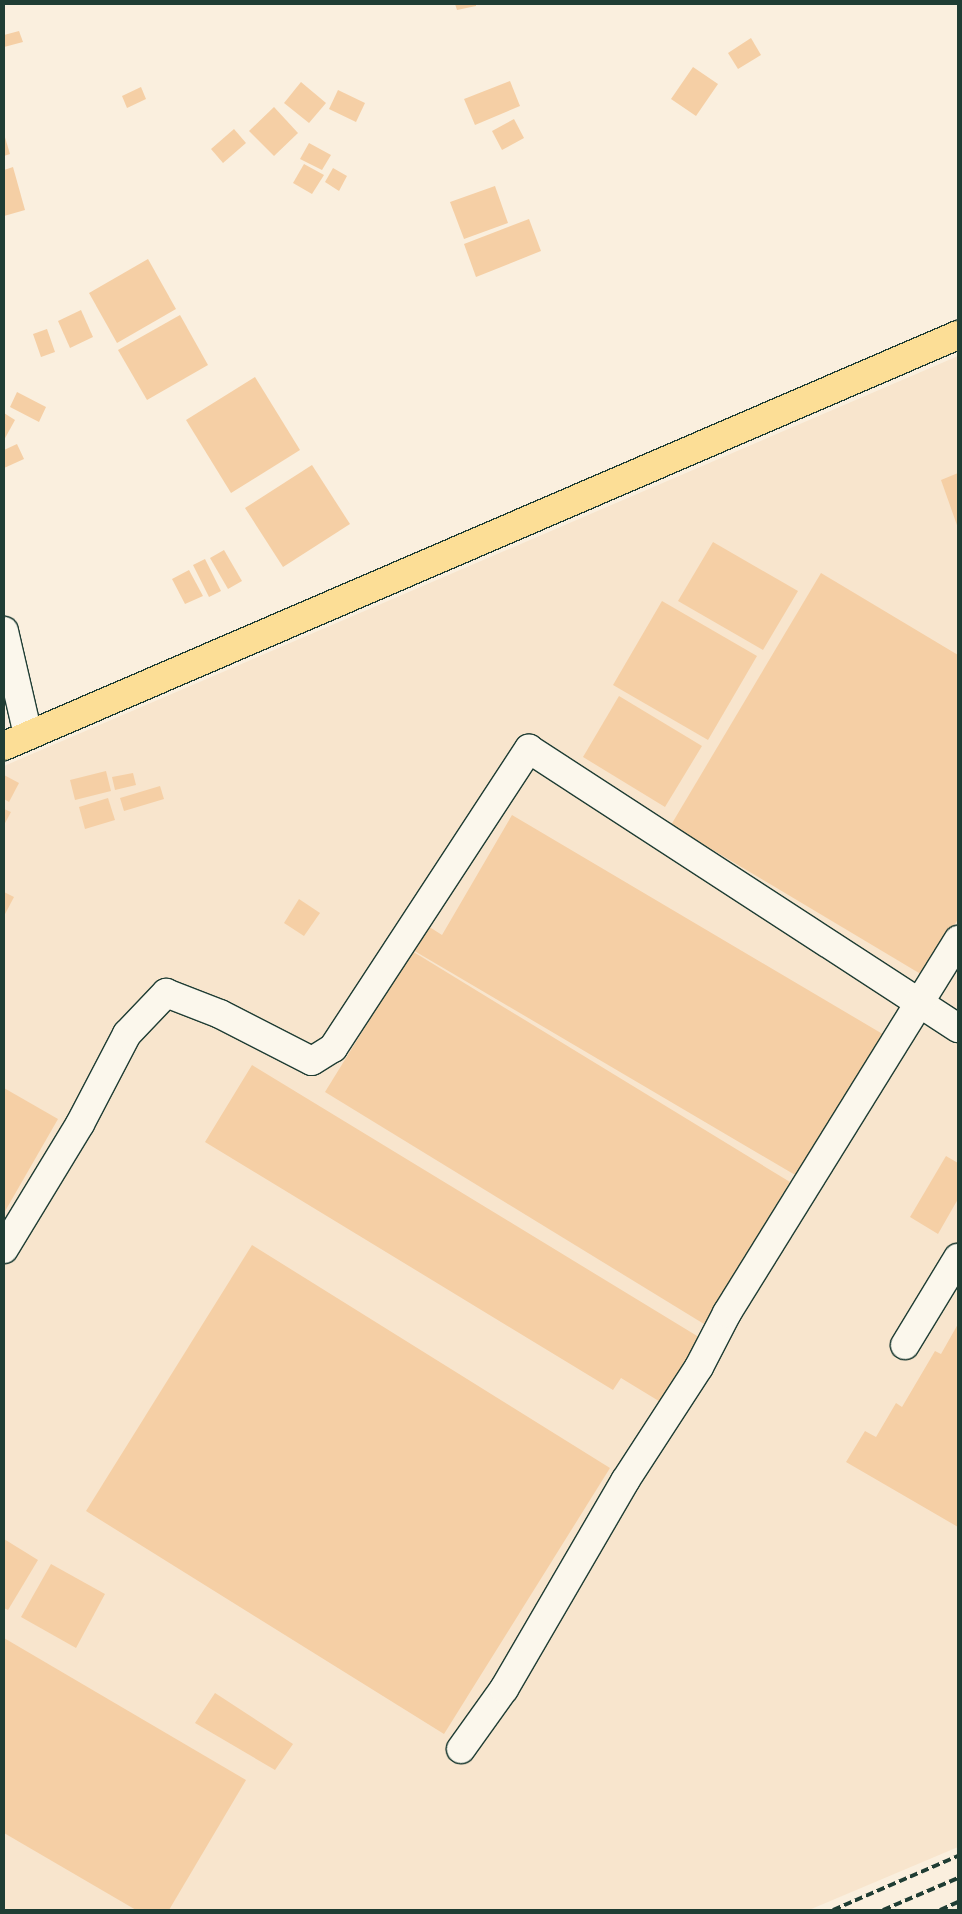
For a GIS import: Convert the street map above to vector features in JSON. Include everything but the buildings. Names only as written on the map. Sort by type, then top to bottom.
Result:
[{"type":"main road","points":[[4,746],[958,335]]},
{"type":"street","points":[[4,631],[28,735]]},
{"type":"street","points":[[4,1249],[80,1124],[127,1034],[166,993],[220,1014],[312,1061],[333,1048],[529,749],[958,1028]]},
{"type":"street","points":[[462,1748],[504,1689],[625,1480],[704,1359],[727,1313],[958,940]]},
{"type":"street","points":[[905,1345],[958,1258]]},
{"type":"shaded area","points":[[958,356],[958,1847],[809,1910],[4,1910],[4,766]]},
{"type":"railway","points":[[833,1910],[958,1856]]},
{"type":"railway","points":[[883,1910],[958,1878]]},
{"type":"railway","points":[[940,1910],[958,1902]]}]
